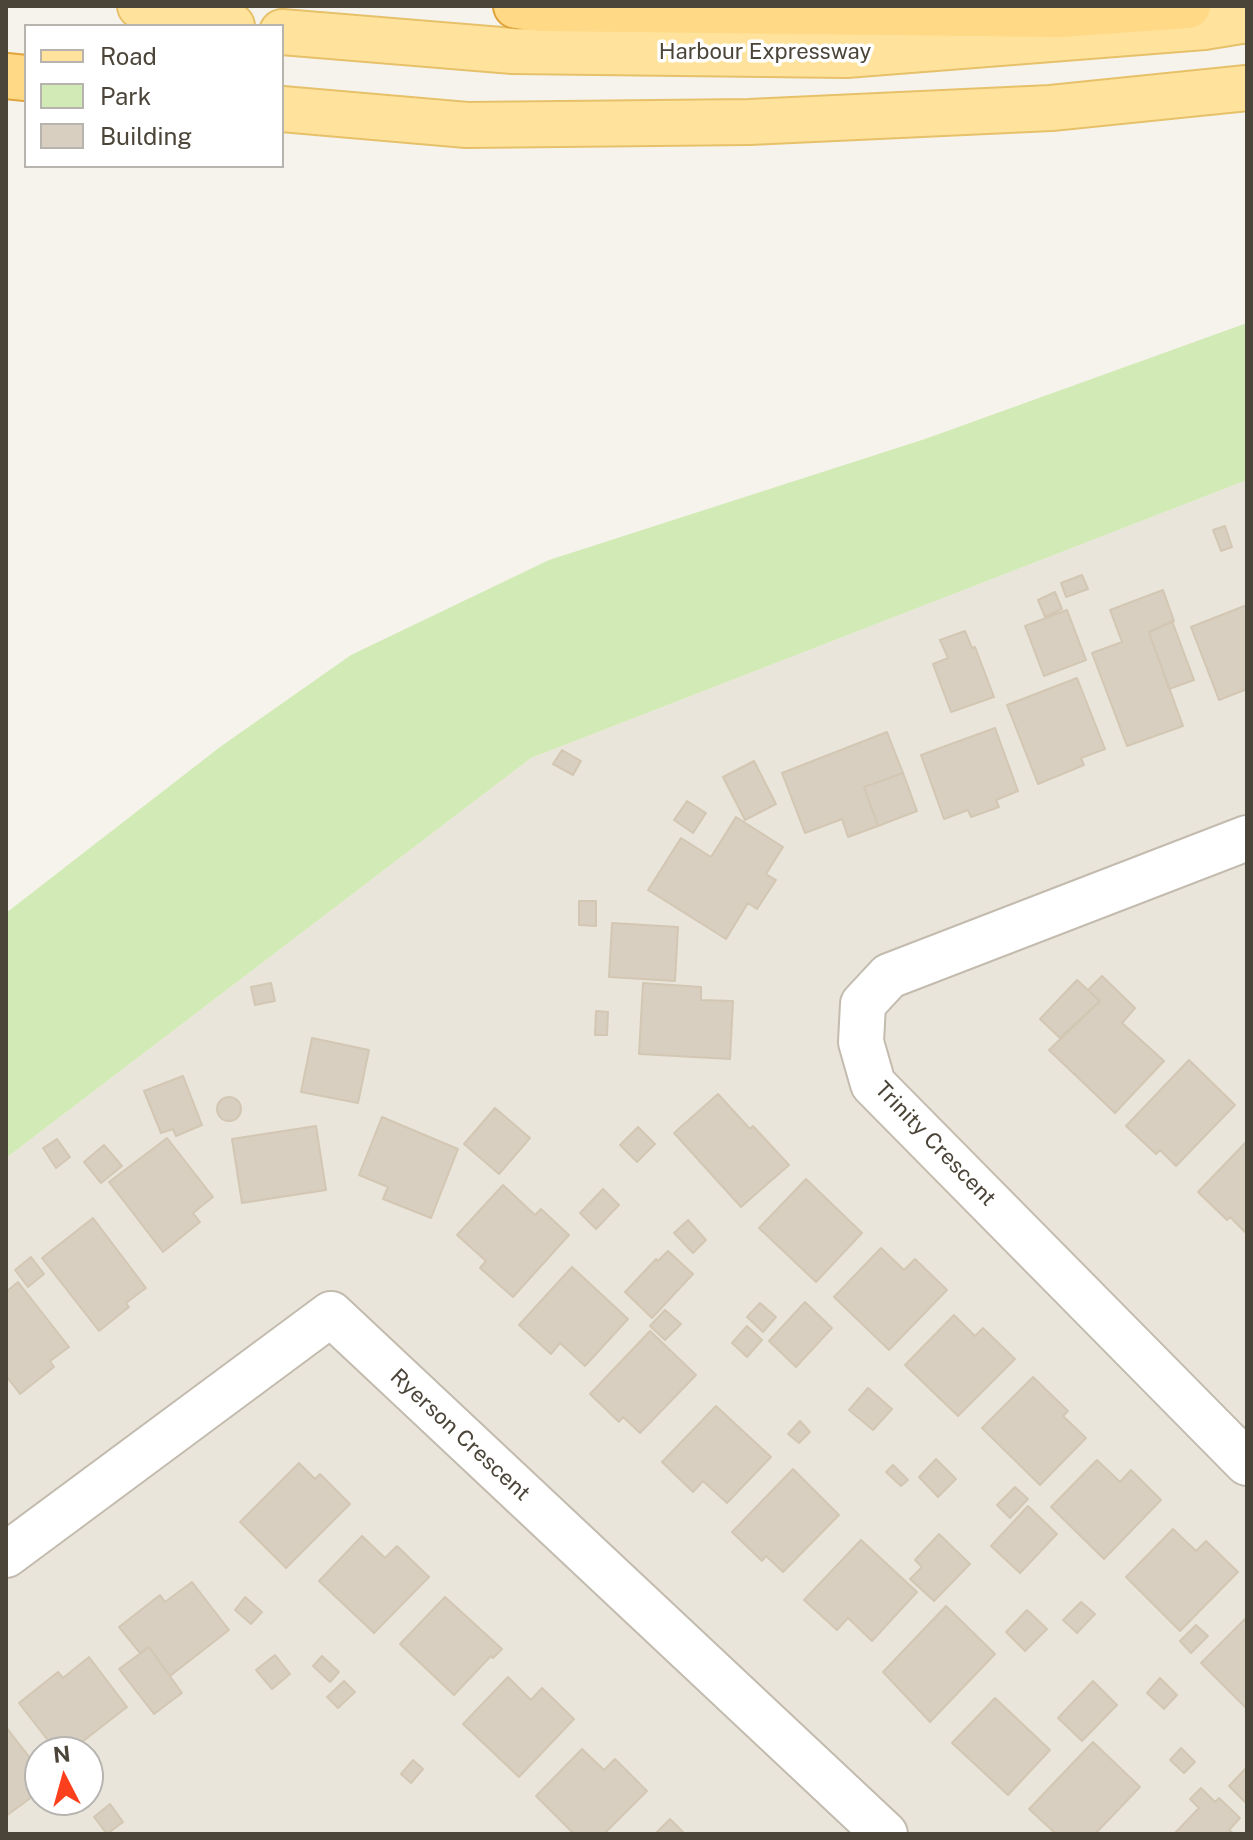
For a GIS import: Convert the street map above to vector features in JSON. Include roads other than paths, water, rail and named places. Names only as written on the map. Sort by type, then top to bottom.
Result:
[{"type":"highway","points":[[516,6],[540,9],[1060,15],[1188,6]]},
{"type":"main road","points":[[140,6],[223,24]]},
{"type":"main road","name":"Harbour Expressway","points":[[284,32],[513,51],[846,55],[1204,27],[1247,20]]},
{"type":"main road","points":[[284,109],[467,125],[749,122],[1051,108],[1247,88]]},
{"type":"street","name":"Trinity Crescent","points":[[1247,838],[889,976],[863,1004],[861,1042],[873,1084],[1247,1463]]},
{"type":"street","name":"Ryerson Crescent","points":[[6,1555],[331,1314],[885,1834]]}]
